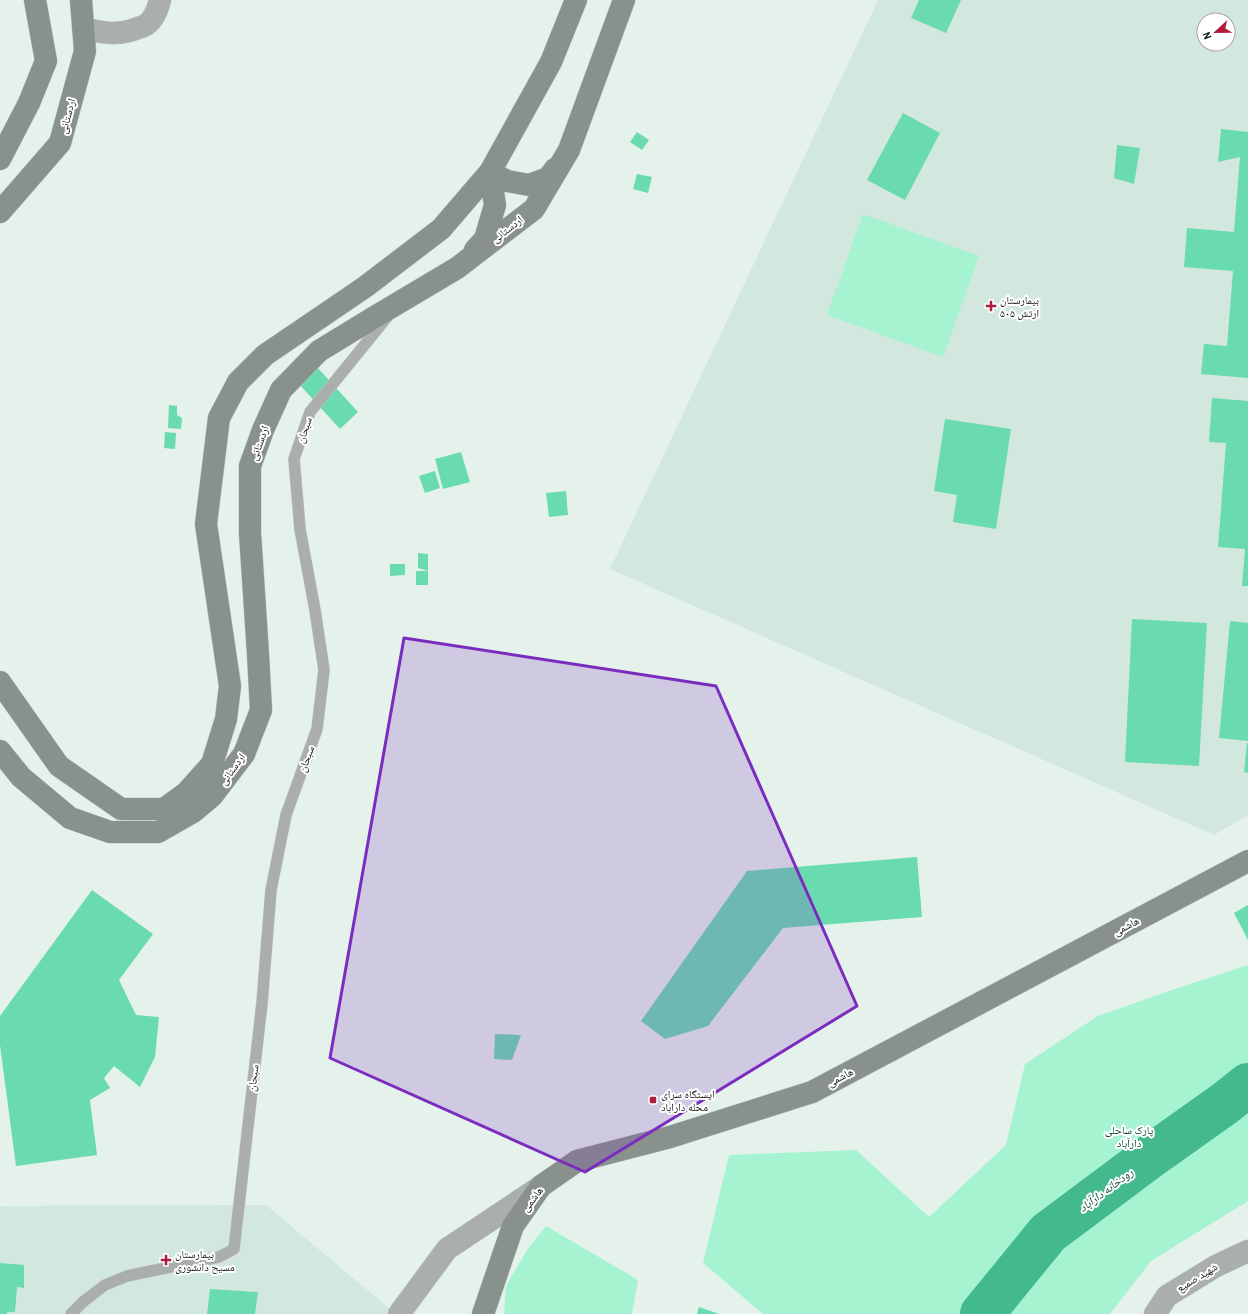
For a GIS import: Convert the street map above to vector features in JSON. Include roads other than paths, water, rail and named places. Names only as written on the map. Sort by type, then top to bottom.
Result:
[{"type":"main road","points":[[0,159],[29,103],[46,61],[35,0]]},
{"type":"main road","name":"اردستانی","points":[[0,212],[60,143],[85,51],[81,0]]},
{"type":"main road","name":"اردستانی","points":[[0,682],[59,766],[121,809],[164,809],[186,793],[212,764],[226,719],[230,686],[206,524],[219,418],[238,382],[265,355],[366,287],[440,230],[490,172],[551,62],[576,0]]},
{"type":"main road","name":"اردستانی","points":[[0,751],[21,777],[70,818],[110,832],[158,832],[193,812],[212,796],[244,754],[261,710],[250,533],[250,466],[263,430],[281,390],[319,351],[458,268],[534,209],[569,150],[624,0]]},
{"type":"main road","points":[[490,172],[507,181],[529,185],[548,178],[569,150]]},
{"type":"main road","points":[[458,268],[485,239],[495,204],[490,172]]},
{"type":"main road","name":"هاشمی","points":[[483,1314],[513,1226],[541,1186],[577,1161],[670,1137],[812,1092],[1248,862]]},
{"type":"street","points":[[83,28],[100,33],[114,34],[131,31],[147,24],[162,3]]},
{"type":"street","points":[[399,1314],[447,1249],[541,1186]]},
{"type":"street","name":"شهید صمیع","points":[[1155,1314],[1167,1296],[1216,1266],[1248,1251]]},
{"type":"lane","name":"سبحان","points":[[71,1314],[84,1301],[105,1285],[127,1276],[219,1257],[234,1249],[262,1003],[271,890],[286,815],[317,729],[324,670],[300,529],[294,459],[310,412],[400,302]]},
{"type":"waterway","name":"رودخانه دارآباد","points":[[982,1314],[1048,1233],[1248,1085]]},
{"type":"place","name":"بیمارستان ۵۰۵ ارتش","points":[[991,306]]},
{"type":"place","name":"ایستگاه سرای محله داراباد","points":[[653,1100]]},
{"type":"place","name":"بیمارستان مسیح دانشوری","points":[[166,1260]]},
{"type":"park label","name":"پارک ساحلی دارآباد","points":[[1129,1136]]}]
